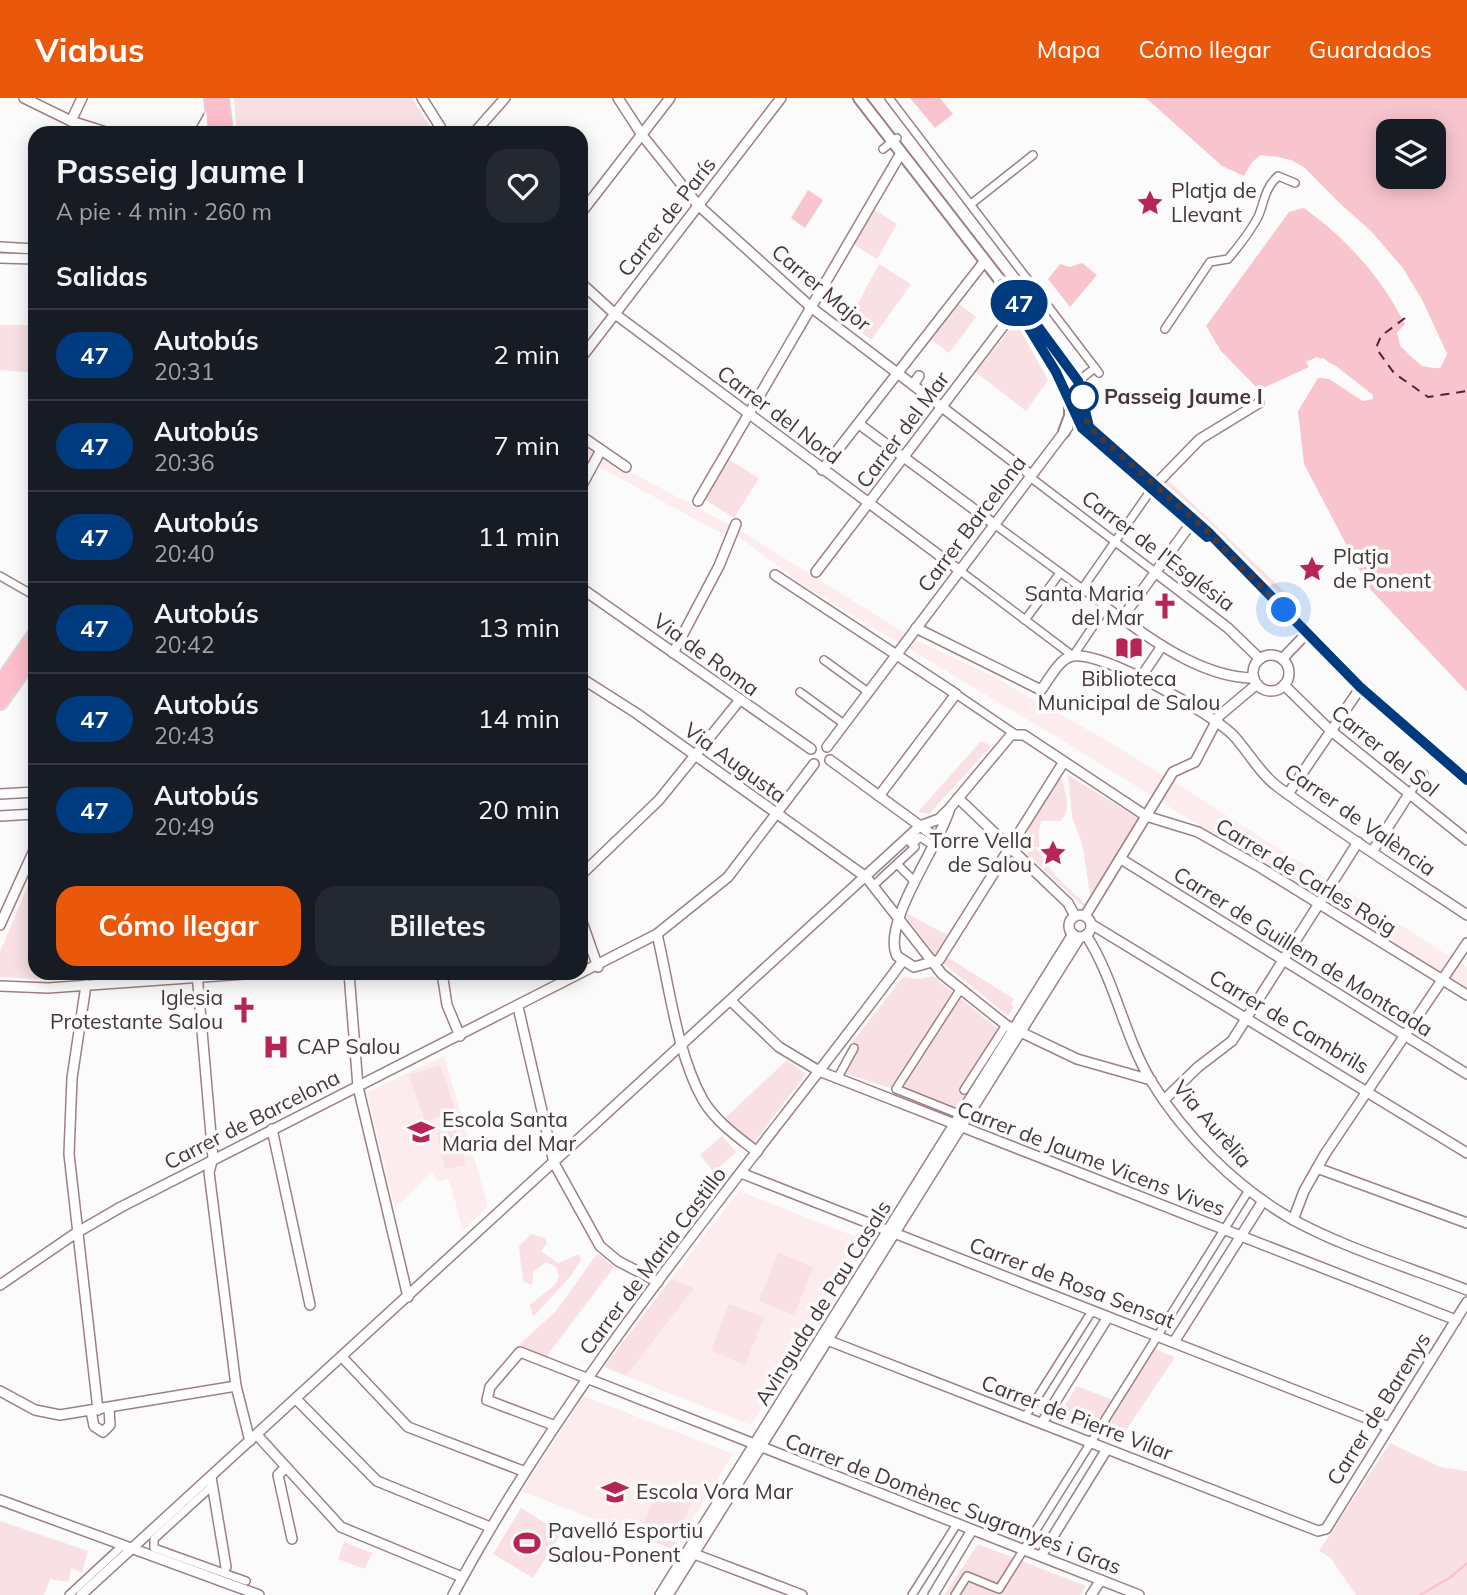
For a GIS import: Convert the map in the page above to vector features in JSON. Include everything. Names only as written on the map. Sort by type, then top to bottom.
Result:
[{"type":"main road","points":[[215,101],[215,126]]},
{"type":"main road","points":[[215,101],[223,126]]},
{"type":"main road","points":[[0,685],[28,645]]},
{"type":"main road","points":[[0,702],[28,663]]},
{"type":"street","points":[[24,98],[86,126]]},
{"type":"street","points":[[71,121],[82,98]]},
{"type":"street","points":[[422,98],[440,126]]},
{"type":"street","points":[[480,126],[505,98]]},
{"type":"street","name":"Carrer Major","points":[[618,98],[642,135],[698,205],[812,307],[1031,476]]},
{"type":"street","points":[[588,204],[670,98]]},
{"type":"street","name":"Carrer de París","points":[[588,349],[780,98]]},
{"type":"street","points":[[859,98],[984,262],[1077,375],[1082,390],[1079,410],[1089,435],[1221,547]]},
{"type":"street","points":[[889,98],[1097,370],[1077,375]]},
{"type":"street","points":[[202,126],[215,101]]},
{"type":"street","points":[[698,501],[901,153]]},
{"type":"street","points":[[971,204],[1033,155]]},
{"type":"street","points":[[1165,329],[1210,262],[1228,260],[1250,231],[1259,213],[1266,187],[1278,176],[1295,183]]},
{"type":"street","points":[[0,247],[28,249]]},
{"type":"street","points":[[0,258],[28,259]]},
{"type":"street","points":[[822,470],[984,262]]},
{"type":"street","points":[[1002,284],[1070,406],[1070,416],[1063,432]]},
{"type":"street","name":"Carrer del Nord","points":[[588,289],[615,314],[868,505],[959,570]]},
{"type":"street","points":[[1018,312],[1026,314],[1057,360],[1077,375]]},
{"type":"street","points":[[1018,312],[1089,427],[1221,547],[1360,687],[1467,780]]},
{"type":"street","name":"Carrer del Mar","points":[[816,572],[1018,312]]},
{"type":"street","points":[[913,385],[919,376]]},
{"type":"street","points":[[1161,479],[1199,439],[1259,403]]},
{"type":"street","name":"Carrer Barcelona","points":[[896,654],[1079,410]]},
{"type":"street","points":[[859,424],[1162,646],[1174,648],[1221,673],[1255,681],[1267,691],[1284,685],[1289,672],[1282,659],[1269,655],[1254,666],[1255,681],[1219,716],[1195,762],[1173,772],[1084,919],[1079,936]]},
{"type":"street","points":[[1089,435],[1112,447],[1142,481]]},
{"type":"street","points":[[588,441],[626,467]]},
{"type":"street","points":[[588,476],[601,450]]},
{"type":"street","name":"Carrer de l'Església","points":[[1031,476],[1242,640],[1260,659]]},
{"type":"street","points":[[1082,589],[1152,489]]},
{"type":"street","points":[[1167,496],[1190,523]]},
{"type":"street","points":[[1122,618],[1190,523]]},
{"type":"street","points":[[673,653],[719,566],[736,524]]},
{"type":"street","name":"Carrer de València","points":[[959,570],[1073,656],[1094,659],[1141,677],[1217,722],[1232,734],[1275,785],[1467,915]]},
{"type":"street","points":[[1026,620],[1060,573]]},
{"type":"street","points":[[775,575],[1015,734],[1002,743],[939,819],[920,826],[897,864],[874,885]]},
{"type":"street","points":[[0,576],[28,592]]},
{"type":"street","name":"Via de Roma","points":[[588,593],[811,749]]},
{"type":"street","points":[[916,628],[1041,690],[1062,662],[1073,656],[1106,607]]},
{"type":"street","points":[[1282,659],[1307,633]]},
{"type":"street","points":[[1141,677],[1162,646]]},
{"type":"street","points":[[896,654],[827,747],[830,760],[920,826],[936,843]]},
{"type":"street","points":[[824,660],[868,692]]},
{"type":"street","name":"Via Augusta","points":[[588,683],[697,756],[866,877],[933,964],[960,990],[1006,1025],[1077,1059],[1151,1080]]},
{"type":"street","name":"Carrer del Sol","points":[[1284,685],[1330,730],[1467,839]]},
{"type":"street","points":[[1288,794],[1360,687]]},
{"type":"street","points":[[800,692],[844,724]]},
{"type":"street","points":[[879,796],[956,694]]},
{"type":"street","points":[[588,868],[650,809],[697,756],[739,701]]},
{"type":"street","name":"Carrer de Carles Roig","points":[[1015,734],[1024,735],[1146,816],[1198,832],[1467,995]]},
{"type":"street","points":[[827,747],[820,745],[811,749],[810,759],[814,764],[823,766],[830,760]]},
{"type":"street","points":[[949,809],[936,843],[899,913],[893,943],[902,961],[914,967],[933,964],[939,960],[1063,763]]},
{"type":"street","name":"Carrer de Barcelona","points":[[588,972],[657,934],[717,887],[814,764]]},
{"type":"street","points":[[1372,852],[1424,774]]},
{"type":"street","points":[[0,794],[28,792]]},
{"type":"street","points":[[958,798],[1084,919]]},
{"type":"street","points":[[0,816],[28,814]]},
{"type":"street","points":[[246,1581],[154,1548],[154,1539],[253,1438],[866,877],[920,836],[936,843]]},
{"type":"street","points":[[1165,1099],[1198,1067],[1232,1041],[1358,842]]},
{"type":"street","points":[[912,843],[927,859]]},
{"type":"street","name":"Carrer de Guillem de Montcada","points":[[1121,859],[1467,1074]]},
{"type":"street","points":[[0,925],[28,863]]},
{"type":"street","points":[[897,864],[915,882]]},
{"type":"street","points":[[1079,936],[1069,925],[1084,919]]},
{"type":"street","name":"Carrer de Cambrils","points":[[1084,919],[1467,1153]]},
{"type":"street","points":[[657,934],[683,1045],[703,1099],[730,1131],[757,1152]]},
{"type":"street","name":"Avinguda de Pau Casals","points":[[668,1595],[757,1446],[1079,936]]},
{"type":"street","name":"Via Aurèlia","points":[[1079,936],[1151,1080],[1201,1145],[1249,1190],[1293,1220],[1467,1290]]},
{"type":"street","points":[[588,939],[598,967]]},
{"type":"street","points":[[1293,1220],[1317,1168],[1467,943]]},
{"type":"street","name":"Carrer de Maria Castillo","points":[[453,1595],[523,1472],[585,1378],[902,961]]},
{"type":"street","points":[[0,986],[86,985],[142,980]]},
{"type":"street","points":[[198,980],[213,1158],[209,1172],[236,1386],[253,1438],[286,1467],[341,1527],[462,1577]]},
{"type":"street","points":[[350,980],[358,1087],[408,1297]]},
{"type":"street","points":[[443,980],[447,1005],[460,1036]]},
{"type":"street","name":"Carrer de Barcelona","points":[[0,1285],[76,1233],[213,1158],[572,980]]},
{"type":"street","points":[[86,985],[72,1078],[69,1154],[95,1428],[105,1431],[110,1425],[109,1408]]},
{"type":"street","points":[[956,1113],[896,1089],[960,990]]},
{"type":"street","name":"Carrer de Jaume Vicens Vives","points":[[731,1001],[779,1047],[837,1079],[1456,1320]]},
{"type":"street","points":[[518,1007],[554,1163],[598,1243],[618,1261],[658,1282]]},
{"type":"street","points":[[964,1090],[1006,1025]]},
{"type":"street","points":[[837,1079],[854,1048]]},
{"type":"street","points":[[831,1053],[844,1063]]},
{"type":"street","points":[[272,1129],[310,1305]]},
{"type":"street","points":[[1317,1168],[1467,1223]]},
{"type":"street","name":"Carrer de Rosa Sensat","points":[[741,1173],[1389,1427]]},
{"type":"street","points":[[955,1595],[967,1576],[999,1589],[1249,1190]]},
{"type":"street","points":[[1174,1342],[1262,1201]]},
{"type":"street","name":"Carrer de Barenys","points":[[1318,1531],[1326,1528],[1467,1302]]},
{"type":"street","points":[[1025,1417],[1092,1311]]},
{"type":"street","points":[[1042,1423],[1108,1317]]},
{"type":"street","name":"Carrer de Pierre Vilar","points":[[825,1339],[1318,1531]]},
{"type":"street","name":"Carrer de Domènec Sugranyes i Gras","points":[[553,1425],[487,1400],[490,1387],[515,1351],[1139,1595]]},
{"type":"street","points":[[342,1357],[408,1427],[523,1472]]},
{"type":"street","points":[[0,1391],[47,1413],[95,1411],[236,1386]]},
{"type":"street","points":[[296,1399],[377,1481],[490,1527]]},
{"type":"street","points":[[1041,1556],[1107,1449]]},
{"type":"street","points":[[286,1467],[278,1475],[292,1539]]},
{"type":"street","points":[[82,1595],[212,1482]]},
{"type":"street","points":[[212,1482],[226,1567]]},
{"type":"street","points":[[0,1500],[259,1595]]},
{"type":"street","points":[[912,1595],[957,1524]]},
{"type":"street","points":[[933,1595],[972,1530]]},
{"type":"street","points":[[69,1595],[123,1545]]},
{"type":"street","points":[[691,1553],[802,1595]]},
{"type":"street","name":"Avinguda de Pau Casals","points":[[660,1595],[691,1553]]},
{"type":"street","points":[[1091,1595],[1101,1580]]},
{"type":"shaded area","points":[[234,98],[412,98],[430,126],[236,126]]},
{"type":"shaded area","points":[[910,98],[940,98],[953,114],[935,128]]},
{"type":"shaded area","points":[[1146,98],[1467,98],[1467,692],[1369,588],[1304,464],[1298,411],[1318,378],[1329,378],[1363,401],[1372,395],[1323,358],[1306,362],[1309,367],[1259,390],[1221,351],[1206,326],[1289,212],[1304,208],[1349,246],[1385,290],[1405,324],[1397,333],[1412,358],[1424,366],[1440,368],[1447,354],[1422,300],[1402,267],[1305,168],[1287,159],[1271,156],[1257,161],[1244,176],[1222,166]]},
{"type":"shaded area","points":[[808,190],[823,200],[805,228],[791,218]]},
{"type":"shaded area","points":[[872,208],[897,224],[877,259],[853,244]]},
{"type":"shaded area","points":[[1082,263],[1097,275],[1070,307],[1048,279],[1060,264],[1070,267]]},
{"type":"shaded area","points":[[879,264],[911,284],[871,340],[848,322]]},
{"type":"shaded area","points":[[958,303],[976,317],[949,353],[931,339]]},
{"type":"shaded area","points":[[1016,322],[1048,380],[1026,411],[976,372]]},
{"type":"shaded area","points":[[0,325],[28,325],[28,372],[0,370]]},
{"type":"shaded area","points":[[588,450],[736,528],[916,640],[994,677],[1113,744],[1467,967],[1467,992],[1065,742],[809,589],[734,533],[726,536],[588,461]]},
{"type":"shaded area","points":[[728,459],[759,478],[734,518],[704,499]]},
{"type":"shaded area","points":[[1168,480],[1291,598],[1287,602],[1164,485]]},
{"type":"shaded area","points":[[981,741],[991,746],[929,814],[918,812]]},
{"type":"shaded area","points":[[1068,775],[1138,818],[1091,900],[1082,843],[1072,817]]},
{"type":"shaded area","points":[[1061,777],[1067,800],[1066,812],[1060,821],[1041,821],[1040,848],[1050,869],[1087,906],[1085,908],[1028,855],[1029,827]]},
{"type":"shaded area","points":[[28,885],[28,979],[0,977],[0,952]]},
{"type":"shaded area","points":[[906,913],[947,935],[935,955],[905,915]]},
{"type":"shaded area","points":[[947,957],[1014,999],[1011,1004],[1014,1006],[1008,1016],[943,963]]},
{"type":"shaded area","points":[[933,976],[999,1030],[962,1092],[966,1094],[956,1109],[841,1072],[859,1048],[851,1044],[903,977],[920,979]]},
{"type":"shaded area","name":"Escola Santa Maria del Mar","points":[[444,1056],[488,1206],[463,1230],[449,1179],[437,1182],[433,1172],[395,1208],[367,1092]]},
{"type":"shaded area","points":[[787,1060],[806,1074],[754,1142],[724,1119]]},
{"type":"shaded area","points":[[440,1065],[456,1111],[425,1122],[409,1075]]},
{"type":"shaded area","points":[[457,1129],[466,1165],[445,1169],[437,1133]]},
{"type":"shaded area","points":[[722,1136],[736,1152],[714,1172],[700,1155]]},
{"type":"shaded area","points":[[739,1191],[867,1241],[751,1425],[626,1376],[693,1288],[671,1279]]},
{"type":"shaded area","points":[[531,1234],[545,1238],[547,1243],[541,1251],[558,1263],[579,1254],[581,1260],[570,1277],[533,1317],[530,1305],[555,1285],[559,1277],[556,1267],[546,1262],[533,1272],[532,1285],[523,1281],[519,1246]]},
{"type":"shaded area","points":[[778,1253],[813,1267],[794,1315],[759,1301]]},
{"type":"shaded area","points":[[597,1254],[614,1267],[546,1357],[519,1345],[556,1311]]},
{"type":"shaded area","points":[[671,1279],[694,1288],[626,1376],[604,1367]]},
{"type":"shaded area","points":[[729,1304],[764,1317],[745,1365],[711,1351]]},
{"type":"shaded area","points":[[1154,1349],[1175,1357],[1118,1442],[1058,1417],[1077,1386],[1120,1403]]},
{"type":"shaded area","points":[[584,1396],[733,1454],[673,1550],[522,1491]]},
{"type":"shaded area","points":[[1390,1443],[1440,1467],[1467,1471],[1467,1595],[1356,1595],[1330,1557],[1319,1551]]},
{"type":"shaded area","points":[[657,1489],[691,1502],[673,1549],[639,1536]]},
{"type":"shaded area","name":"Pavelló Esportiu Salou-Ponent","points":[[521,1508],[561,1533],[533,1578],[493,1554]]},
{"type":"shaded area","points":[[0,1521],[88,1551],[82,1573],[71,1568],[69,1582],[50,1579],[44,1595],[0,1595]]},
{"type":"shaded area","points":[[344,1542],[372,1553],[365,1569],[338,1559]]},
{"type":"shaded area","points":[[978,1544],[1086,1586],[1080,1595],[944,1595]]},
{"type":"pier","points":[[1261,155],[1291,160],[1305,168],[1309,176],[1371,231],[1402,267],[1422,300],[1447,354],[1440,368],[1422,366],[1400,346],[1398,336],[1404,345],[1431,365],[1438,365],[1444,354],[1419,302],[1399,269],[1368,233],[1302,171],[1289,163],[1262,158],[1248,176],[1244,176],[1252,162]]},
{"type":"pier","points":[[1317,357],[1336,366],[1373,395],[1373,399],[1363,401],[1329,379],[1315,377],[1331,375],[1364,398],[1369,396],[1321,362],[1312,363],[1312,368],[1309,367],[1306,362]]},
{"type":"waterway","points":[[1420,1595],[1451,1577],[1467,1563]]},
{"type":"ferry route","points":[[1405,318],[1381,336],[1376,348],[1394,373],[1428,397],[1467,391]]},
{"type":"bus line","name":"47","points":[[1207,537],[1082,428],[1056,372],[1002,284],[1025,309],[1078,381],[1089,427],[1208,532],[1360,687],[1467,780]]},
{"type":"place","name":"Platja de Llevant","points":[[1150,203]]},
{"type":"place","name":"Passeig Jaume I","points":[[1083,397]]},
{"type":"place","name":"Platja de Ponent","points":[[1312,569]]},
{"type":"place","name":"Santa Maria del Mar","points":[[1165,606]]},
{"type":"place","name":"Biblioteca Municipal de Salou","points":[[1129,648]]},
{"type":"place","name":"Torre Vella de Salou","points":[[1053,853]]},
{"type":"place","name":"Iglesia Protestante Salou","points":[[244,1010]]},
{"type":"place","name":"CAP Salou","points":[[276,1047]]},
{"type":"place","name":"Escola Santa Maria del Mar","points":[[421,1132]]},
{"type":"place","name":"Escola Vora Mar","points":[[615,1492]]},
{"type":"place","name":"Pavelló Esportiu Salou-Ponent","points":[[527,1543]]},
{"type":"route","points":[[1083,397],[1082,405],[1089,427],[1208,532],[1284,610]]}]
